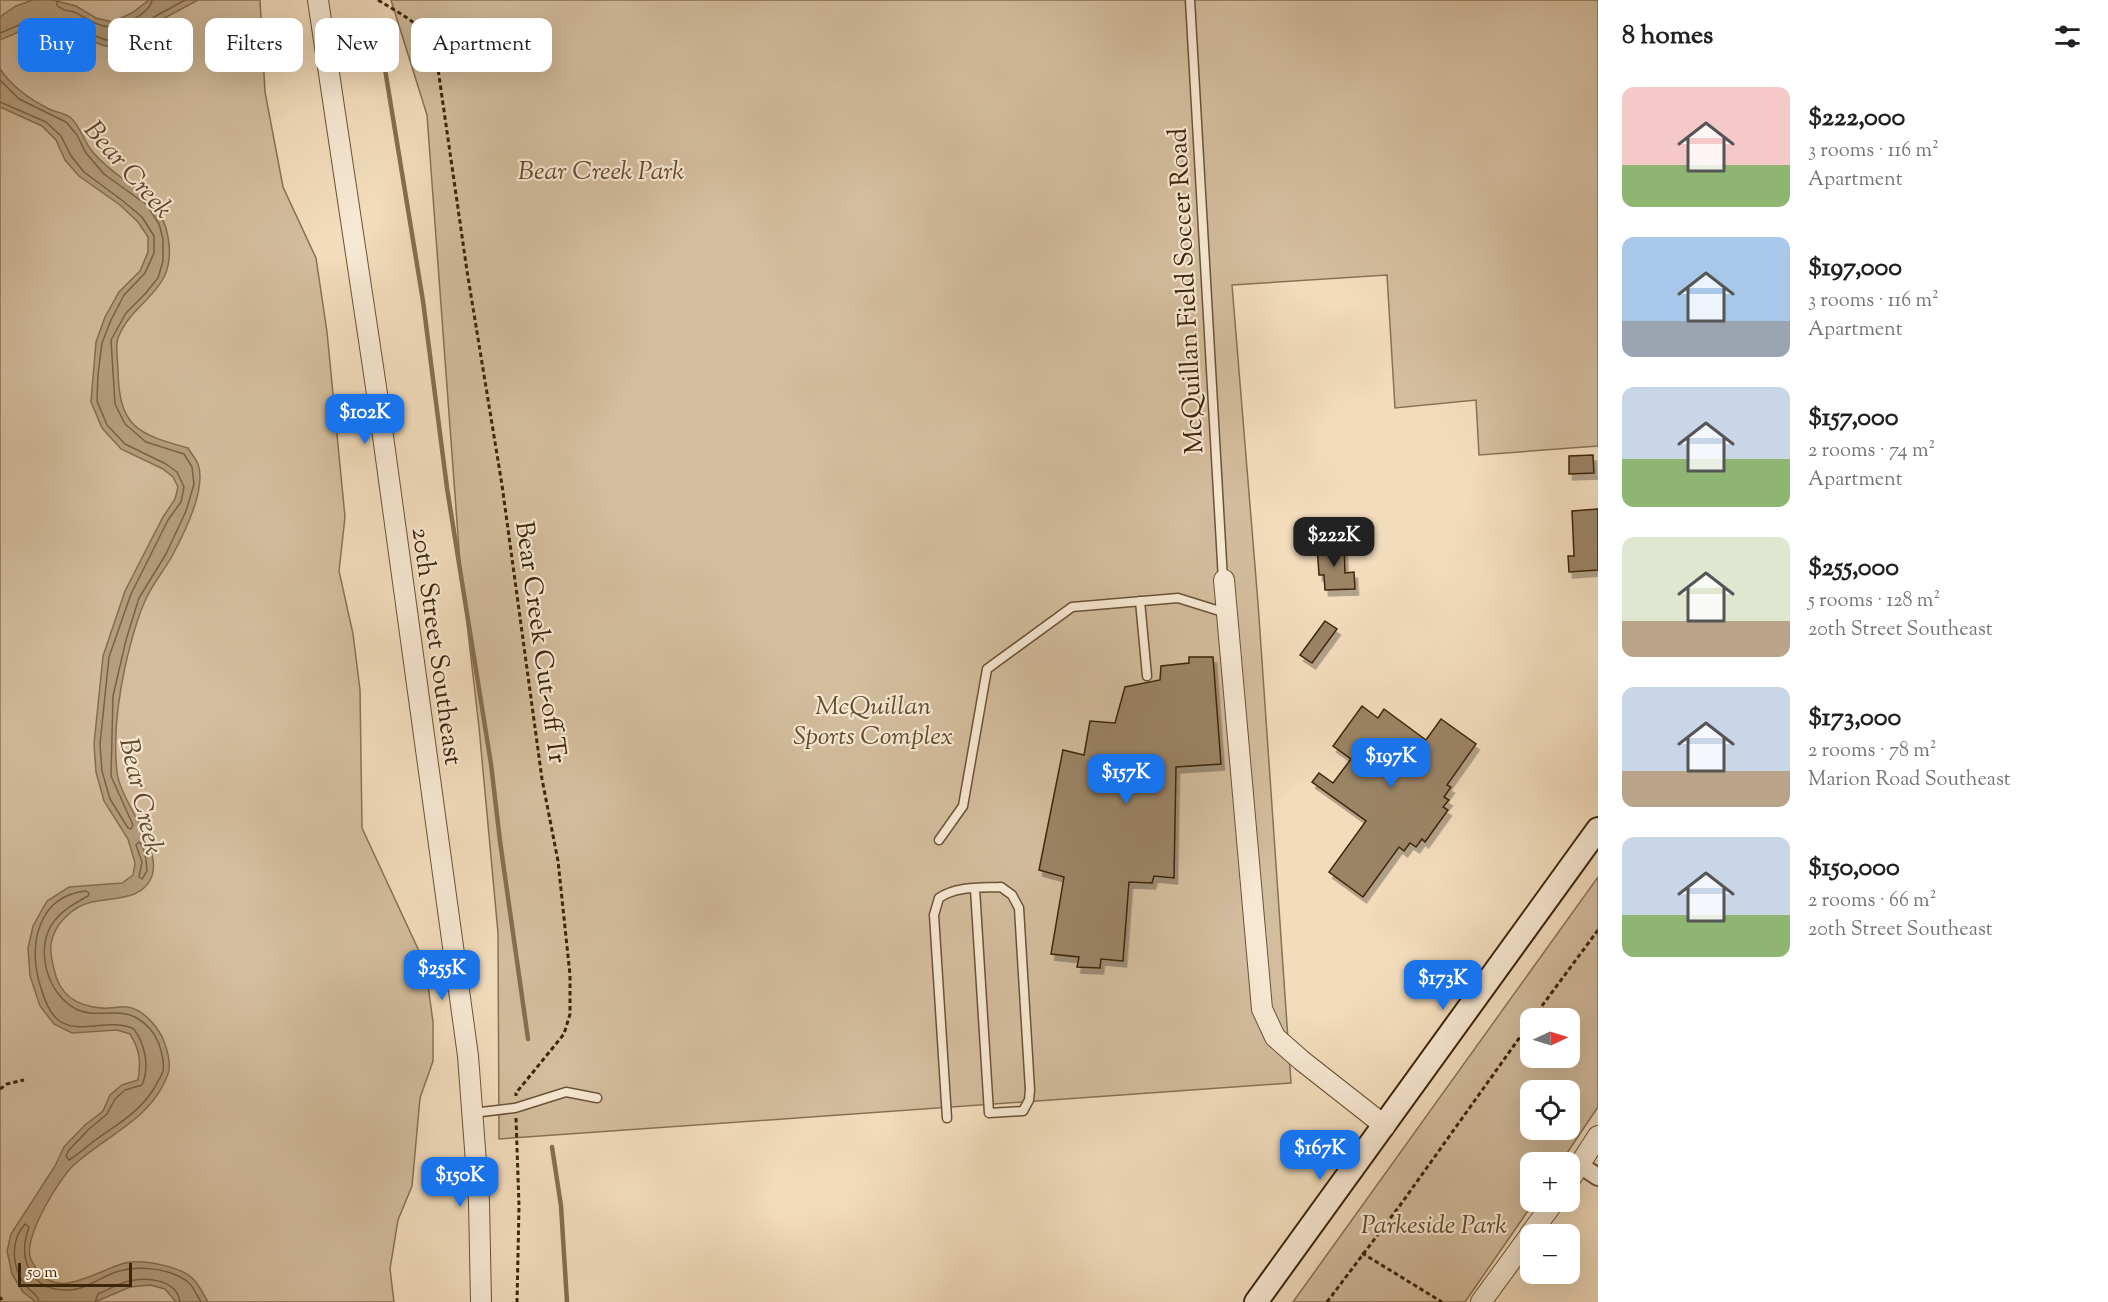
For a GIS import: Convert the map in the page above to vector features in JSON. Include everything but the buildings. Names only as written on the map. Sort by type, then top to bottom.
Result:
[{"type":"main road","points":[[1256,1302],[1598,829]]},
{"type":"street","name":"20th Street Southeast","points":[[318,0],[379,407],[459,988],[473,1113],[481,1302]]},
{"type":"street","points":[[1224,580],[1262,1009],[1275,1037],[1300,1060],[1385,1126]]},
{"type":"street","points":[[1598,1136],[1581,1165],[1598,1177]]},
{"type":"street","points":[[1481,1302],[1520,1249]]},
{"type":"lane","name":"McQuillan Field Soccer Road","points":[[1190,0],[1224,580]]},
{"type":"lane","points":[[939,840],[963,806],[987,669],[1072,607],[1178,598],[1226,613]]},
{"type":"lane","points":[[1140,601],[1147,676]]},
{"type":"lane","points":[[947,1118],[934,915],[939,898],[949,891],[975,889],[1001,887],[1012,895],[1018,908],[1029,1067],[1029,1100],[1023,1111],[989,1113],[975,889]]},
{"type":"lane","points":[[473,1113],[515,1108],[566,1092],[597,1098]]},
{"type":"path","name":"Bear Creek Cut-off Tr","points":[[378,0],[419,26],[428,37],[437,62],[467,271],[502,485],[543,779],[558,861],[570,975],[570,1014],[564,1034],[516,1092],[519,1206],[517,1302]]},
{"type":"path","points":[[1540,1008],[1598,930]]},
{"type":"path","points":[[1327,1302],[1401,1204],[1520,1037]]},
{"type":"path","points":[[0,1089],[7,1084],[24,1080]]},
{"type":"path","points":[[1362,1253],[1442,1302]]},
{"type":"green space","points":[[0,0],[260,0],[261,18],[205,18],[205,72],[264,72],[265,92],[283,187],[316,258],[327,332],[345,517],[339,571],[353,634],[360,690],[362,828],[425,964],[433,1022],[433,1061],[420,1098],[412,1186],[398,1220],[390,1269],[394,1302],[0,1302]]},
{"type":"green space","name":"McQuillan Sports Complex","points":[[391,0],[1598,0],[1598,446],[1479,455],[1476,400],[1395,408],[1387,275],[1232,285],[1258,603],[1291,1083],[499,1139],[498,933],[479,727],[460,563],[427,115],[414,72],[552,72],[552,18],[411,18],[411,64],[399,26],[399,18],[397,18]]},
{"type":"green space","name":"Parkeside Park","points":[[1598,877],[1598,1107],[1580,1134],[1580,1080],[1520,1080],[1520,1140],[1576,1140],[1568,1152],[1520,1152],[1520,1212],[1527,1212],[1465,1302],[1293,1302]]},
{"type":"water","points":[[33,0],[53,0],[76,6],[96,18],[18,18],[18,32],[0,40],[0,17],[16,6]]},
{"type":"water","points":[[149,0],[198,0],[164,18],[121,18]]},
{"type":"water","points":[[96,18],[108,21],[108,46],[96,43]]},
{"type":"water","points":[[0,69],[28,97],[49,109],[70,117],[92,151],[113,172],[147,198],[157,209],[164,222],[168,237],[167,271],[161,283],[125,324],[118,338],[119,389],[127,416],[134,425],[156,438],[188,448],[198,464],[200,474],[197,499],[187,525],[171,558],[148,595],[139,617],[125,667],[118,706],[117,772],[125,796],[151,852],[152,876],[148,884],[135,894],[78,907],[60,923],[51,947],[56,978],[70,998],[93,1007],[133,1009],[145,1016],[159,1032],[165,1044],[169,1071],[161,1090],[140,1114],[68,1171],[52,1194],[38,1222],[30,1247],[30,1257],[45,1278],[55,1283],[78,1281],[125,1263],[141,1262],[162,1265],[189,1276],[197,1283],[208,1302],[176,1302],[165,1289],[150,1285],[130,1287],[95,1302],[36,1302],[23,1292],[12,1274],[7,1251],[11,1234],[55,1166],[64,1147],[85,1125],[103,1111],[110,1095],[122,1085],[138,1080],[139,1056],[130,1034],[117,1030],[72,1033],[54,1024],[40,1006],[30,976],[28,948],[33,926],[47,901],[69,887],[122,883],[133,875],[135,863],[128,839],[104,801],[96,772],[94,744],[103,656],[125,591],[163,517],[175,499],[178,487],[173,477],[163,469],[121,449],[102,428],[91,402],[96,342],[105,317],[119,292],[140,271],[148,252],[148,237],[138,222],[120,205],[79,176],[65,160],[56,140],[42,126],[0,107]]},
{"type":"waterway","points":[[385,72],[423,301],[447,488],[491,764],[528,1039]]},
{"type":"waterway","points":[[552,1147],[561,1206],[567,1302]]},
{"type":"water label","name":"Bear Creek","points":[[129,169]]},
{"type":"water label","name":"Bear Creek","points":[[142,796]]},
{"type":"park label","name":"Bear Creek Park","points":[[601,170]]}]
